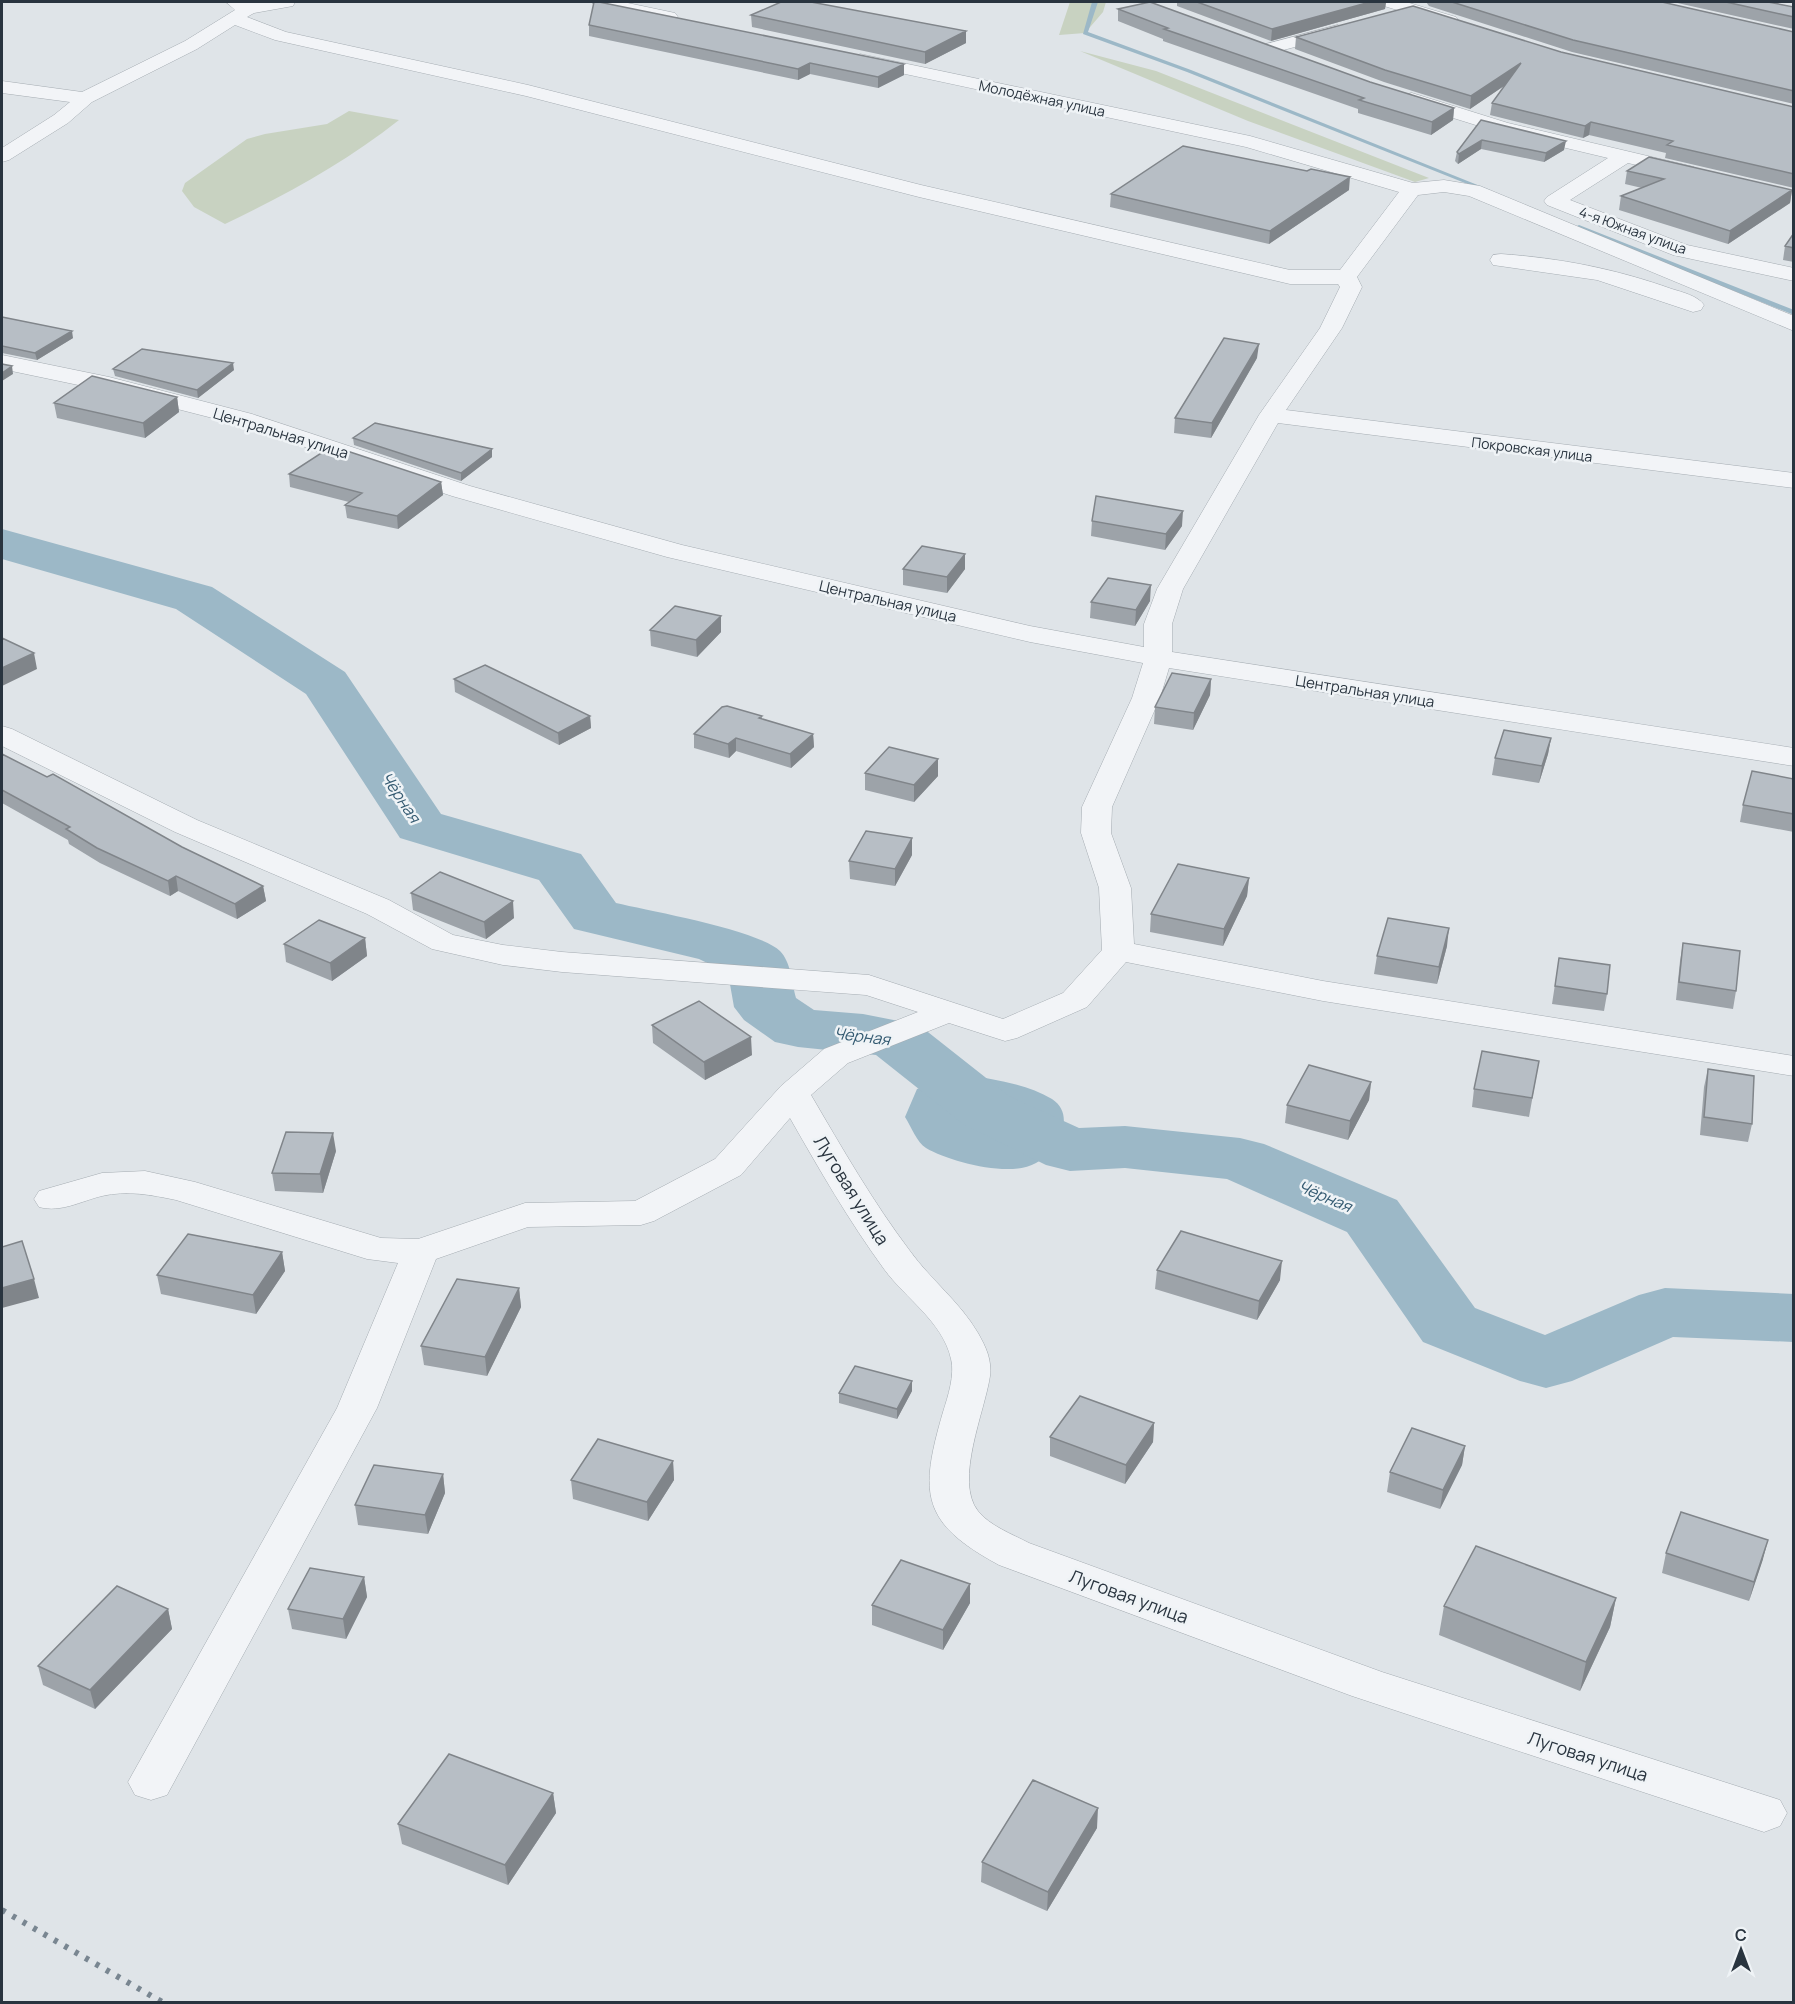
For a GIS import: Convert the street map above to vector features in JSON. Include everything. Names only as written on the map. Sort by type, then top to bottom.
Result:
[{"type":"street","points":[[2,156],[61,119],[85,98],[191,45],[240,9],[270,7],[286,2]]},
{"type":"street","points":[[602,2],[688,21]]},
{"type":"street","points":[[1390,2],[1467,26]]},
{"type":"street","points":[[1380,18],[1438,2]]},
{"type":"street","points":[[240,9],[281,36],[528,91],[919,191],[1290,277],[1346,276],[1412,189],[1444,186],[1473,190],[1794,324]]},
{"type":"street","points":[[1272,48],[1359,24]]},
{"type":"street","points":[[1251,40],[1303,60]]},
{"type":"street","name":"Молодёжная улица","points":[[844,55],[1250,142],[1412,189]]},
{"type":"street","points":[[2,87],[85,98]]},
{"type":"street","points":[[1399,95],[1502,127],[1703,175]]},
{"type":"street","name":"4-я Южная улица","points":[[1623,157],[1554,201],[1681,250],[1794,275]]},
{"type":"street","points":[[1501,260],[1552,263],[1595,270],[1666,294],[1709,312]]},
{"type":"street","points":[[2,735],[186,826],[378,907],[443,942],[503,955],[866,985],[909,996],[946,1012],[1005,1030],[1075,1000],[1118,951],[1116,888],[1096,833],[1097,807],[1146,698],[1158,658],[1158,624],[1170,589],[1270,416],[1331,328],[1350,287],[1346,276]]},
{"type":"street","name":"Центральная улица","points":[[2,362],[109,384],[244,419],[461,491],[675,550],[1030,634],[1158,658],[1794,758]]},
{"type":"street","name":"Покровская улица","points":[[1270,416],[1794,481]]},
{"type":"street","points":[[1118,951],[1323,991],[1794,1066]]},
{"type":"street","points":[[52,1199],[102,1184],[145,1182],[182,1190],[380,1250],[421,1251],[525,1215],[641,1213],[728,1167],[793,1093],[836,1056],[946,1012]]},
{"type":"street","name":"Луговая улица","points":[[793,1093],[855,1199],[897,1262],[961,1331],[971,1361],[967,1396],[950,1465],[952,1493],[959,1516],[979,1535],[1014,1554],[1367,1684],[1764,1813]]},
{"type":"street","points":[[151,1782],[357,1408],[421,1251]]},
{"type":"green space","points":[[1070,2],[1106,2],[1103,12],[1085,33],[1059,35]]},
{"type":"green space","points":[[1080,51],[1156,71],[1429,178],[1415,182],[1248,121]]},
{"type":"green space","points":[[349,111],[399,120],[358,150],[315,177],[225,224],[194,207],[182,191],[185,183],[247,139],[327,124]]},
{"type":"water","points":[[964,1074],[1031,1089],[1052,1099],[1060,1106],[1064,1124],[1051,1151],[1036,1163],[1025,1167],[997,1169],[965,1163],[923,1146],[905,1117],[917,1089]]},
{"type":"building","points":[[594,2],[904,64],[878,77],[810,63],[798,69],[589,25]]},
{"type":"building","points":[[781,2],[811,2],[966,31],[925,52],[751,15]]},
{"type":"building","points":[[1150,2],[1370,82],[1454,108],[1432,122],[1359,100],[1364,98],[1164,29],[1168,28],[1118,9]]},
{"type":"building","points":[[1197,2],[1370,2],[1272,29]]},
{"type":"building","points":[[1452,2],[1662,2],[1794,32],[1794,91],[1573,40]]},
{"type":"building","points":[[1726,2],[1768,2],[1794,7],[1794,17]]},
{"type":"building","points":[[1413,6],[1561,52],[1794,107],[1794,174],[1667,145],[1673,141],[1591,122],[1585,126],[1492,103],[1521,63],[1471,96],[1385,70],[1296,37]]},
{"type":"building","points":[[1481,120],[1566,141],[1546,153],[1482,140],[1459,154],[1457,152]]},
{"type":"building","points":[[1183,146],[1307,171],[1311,169],[1350,177],[1270,231],[1111,194]]},
{"type":"building","points":[[1649,157],[1792,190],[1730,231],[1621,196],[1664,179],[1627,171]]},
{"type":"building","points":[[1794,233],[1794,248],[1785,246]]},
{"type":"building","points":[[2,317],[72,331],[35,353],[2,346]]},
{"type":"building","points":[[1224,338],[1259,344],[1212,423],[1175,418]]},
{"type":"building","points":[[142,349],[233,363],[197,390],[113,369]]},
{"type":"building","points":[[2,364],[12,366],[2,373]]},
{"type":"building","points":[[92,376],[177,397],[143,423],[54,403]]},
{"type":"building","points":[[375,423],[492,449],[461,473],[353,438]]},
{"type":"building","points":[[332,446],[441,482],[397,516],[345,505],[362,493],[289,474]]},
{"type":"building","points":[[1096,496],[1183,511],[1166,534],[1092,521]]},
{"type":"building","points":[[922,546],[965,554],[947,577],[903,569]]},
{"type":"building","points":[[1108,578],[1151,585],[1136,610],[1091,602]]},
{"type":"building","points":[[675,606],[721,616],[696,640],[650,630]]},
{"type":"building","points":[[2,638],[34,653],[2,668]]},
{"type":"building","points":[[485,665],[590,716],[558,733],[454,679]]},
{"type":"building","points":[[1172,673],[1211,679],[1194,713],[1155,707]]},
{"type":"building","points":[[727,706],[813,734],[790,754],[736,738],[728,744],[694,734],[722,707]]},
{"type":"building","points":[[1504,730],[1551,738],[1542,766],[1495,758]]},
{"type":"building","points":[[889,747],[938,759],[914,785],[865,773]]},
{"type":"building","points":[[2,754],[47,777],[53,774],[182,847],[263,886],[235,904],[176,876],[168,881],[97,848],[66,829],[70,827],[2,790]]},
{"type":"building","points":[[1752,771],[1794,779],[1794,814],[1743,805]]},
{"type":"building","points":[[866,831],[912,838],[895,869],[849,861]]},
{"type":"building","points":[[1178,864],[1249,878],[1224,929],[1151,914]]},
{"type":"building","points":[[440,872],[513,901],[484,922],[411,893]]},
{"type":"building","points":[[1388,918],[1449,928],[1439,967],[1377,956]]},
{"type":"building","points":[[319,920],[365,938],[330,963],[284,944]]},
{"type":"building","points":[[1683,943],[1740,951],[1736,991],[1679,982]]},
{"type":"building","points":[[1559,958],[1610,965],[1607,994],[1555,986]]},
{"type":"building","points":[[699,1001],[751,1037],[704,1062],[652,1025]]},
{"type":"building","points":[[1482,1051],[1539,1061],[1532,1098],[1474,1089]]},
{"type":"building","points":[[1309,1065],[1371,1082],[1350,1121],[1287,1105]]},
{"type":"building","points":[[1708,1069],[1754,1076],[1752,1124],[1704,1117]]},
{"type":"building","points":[[286,1132],[333,1133],[320,1174],[272,1173]]},
{"type":"building","points":[[1181,1231],[1282,1261],[1259,1301],[1157,1270]]},
{"type":"building","points":[[188,1234],[282,1252],[253,1295],[157,1275]]},
{"type":"building","points":[[22,1241],[34,1279],[2,1288],[2,1247]]},
{"type":"building","points":[[457,1279],[519,1288],[485,1357],[421,1346]]},
{"type":"building","points":[[855,1366],[912,1381],[897,1409],[839,1393]]},
{"type":"building","points":[[1080,1396],[1154,1423],[1126,1465],[1050,1437]]},
{"type":"building","points":[[1412,1428],[1465,1446],[1443,1490],[1390,1472]]},
{"type":"building","points":[[598,1439],[673,1461],[647,1502],[571,1480]]},
{"type":"building","points":[[374,1465],[443,1474],[425,1515],[355,1505]]},
{"type":"building","points":[[1681,1512],[1768,1540],[1754,1582],[1666,1553]]},
{"type":"building","points":[[1476,1546],[1616,1598],[1586,1662],[1444,1606]]},
{"type":"building","points":[[901,1560],[970,1584],[943,1630],[872,1605]]},
{"type":"building","points":[[310,1568],[364,1577],[343,1619],[288,1609]]},
{"type":"building","points":[[117,1586],[168,1609],[90,1690],[38,1666]]},
{"type":"building","points":[[449,1754],[553,1793],[505,1865],[398,1824]]},
{"type":"building","points":[[1033,1780],[1098,1808],[1048,1892],[982,1862]]},
{"type":"waterway","points":[[1095,2],[1085,33],[1189,71],[1487,190]]},
{"type":"waterway","points":[[1579,227],[1794,313]]},
{"type":"waterway","name":"Чёрная","points":[[2,544],[194,598],[326,683],[420,826],[560,867],[595,916],[720,946],[757,963],[766,1007],[798,1028],[863,1033],[896,1039],[986,1110],[1070,1150],[1125,1147],[1240,1159],[1372,1216],[1449,1325],[1546,1363],[1665,1312],[1794,1318]]},
{"type":"railway","points":[[2,1910],[162,2002]]}]
